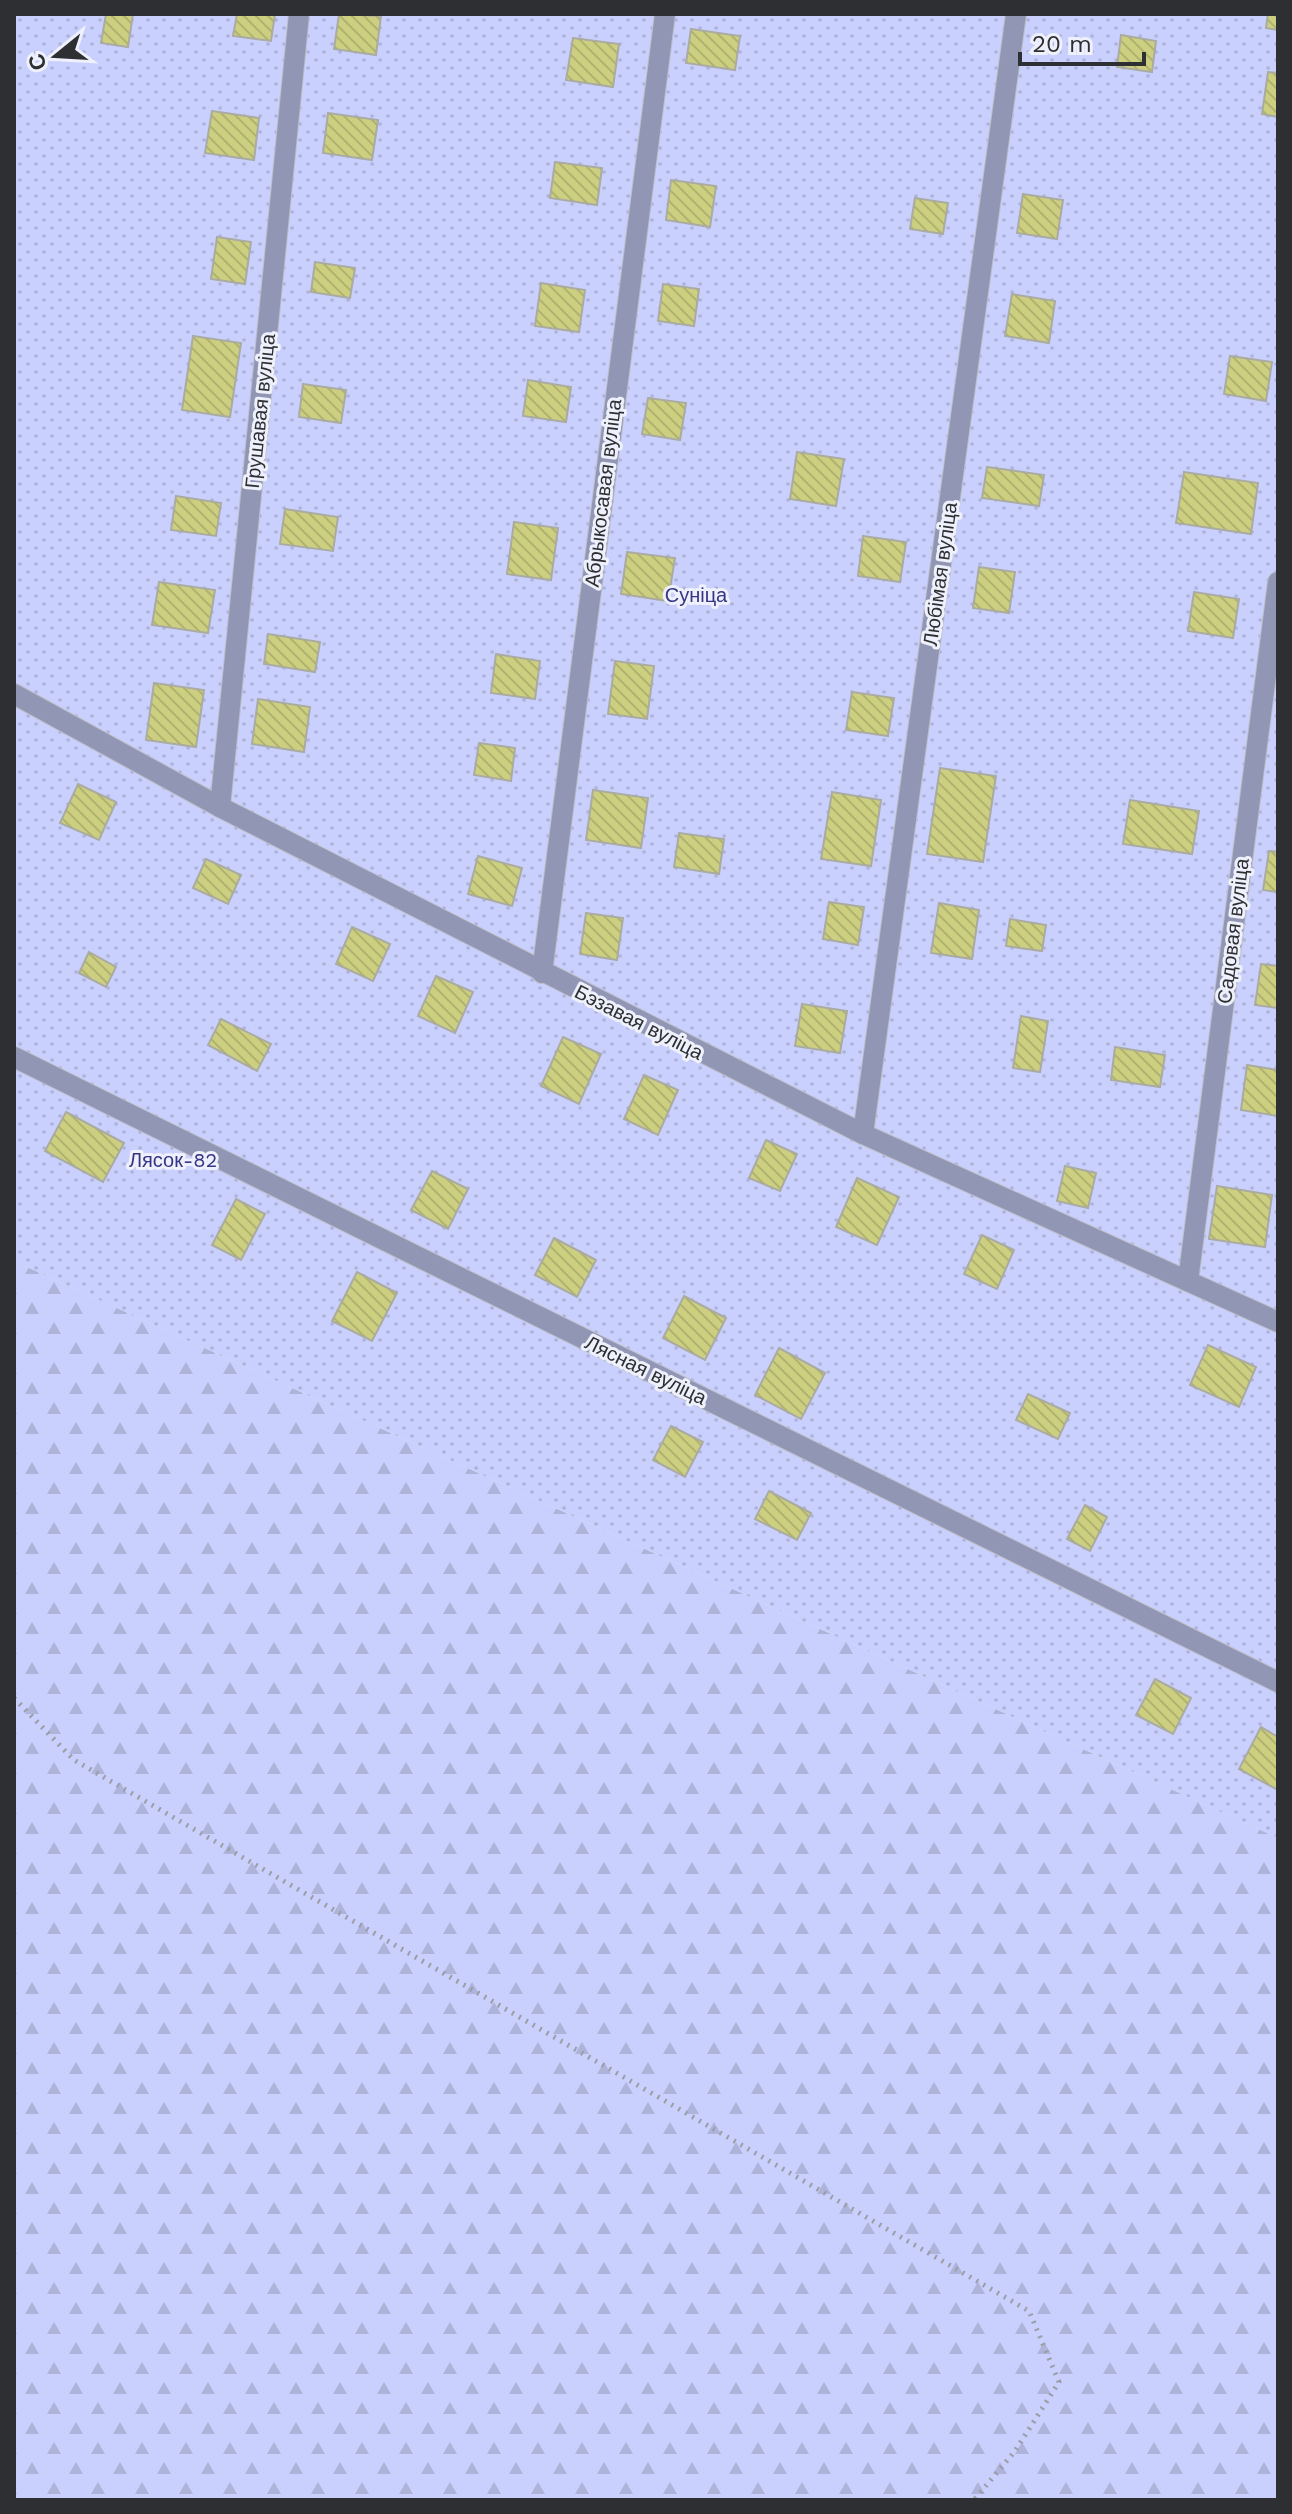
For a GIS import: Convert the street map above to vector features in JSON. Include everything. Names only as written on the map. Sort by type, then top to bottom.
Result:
[{"type":"lane","name":"Грушавая вуліца","points":[[220,807],[299,14]]},
{"type":"lane","name":"Абрыкосавая вуліца","points":[[542,973],[665,14]]},
{"type":"lane","name":"Любімая вуліца","points":[[863,1134],[1016,14]]},
{"type":"lane","name":"Садовая вуліца","points":[[1188,1281],[1278,582]]},
{"type":"lane","name":"Бэзавая вуліца","points":[[14,694],[220,807],[863,1134],[1278,1322]]},
{"type":"lane","name":"Лясная вуліца","points":[[14,1057],[1278,1682]]},
{"type":"path","points":[[14,1698],[74,1760],[1029,2311],[1059,2382],[1015,2451],[974,2500]]},
{"type":"green space","name":"Суніца","points":[[14,14],[1278,14],[1278,1838],[14,1261]]},
{"type":"green space","points":[[14,1261],[1278,1838],[1278,2500],[14,2500]]},
{"type":"building","points":[[106,14],[133,14],[128,47],[101,43]]},
{"type":"building","points":[[237,14],[275,14],[271,41],[233,36]]},
{"type":"building","points":[[339,14],[381,16],[376,55],[334,49]]},
{"type":"building","points":[[1268,14],[1278,14],[1278,30],[1266,28]]},
{"type":"building","points":[[691,29],[740,36],[735,70],[686,63]]},
{"type":"building","points":[[1121,35],[1156,41],[1152,72],[1117,67]]},
{"type":"building","points":[[573,38],[619,44],[613,87],[566,80]]},
{"type":"building","points":[[1268,72],[1278,73],[1278,117],[1262,114]]},
{"type":"building","points":[[212,111],[259,118],[254,160],[205,153]]},
{"type":"building","points":[[328,113],[378,120],[372,160],[323,153]]},
{"type":"building","points":[[555,162],[602,168],[597,205],[550,198]]},
{"type":"building","points":[[671,180],[716,186],[710,227],[666,220]]},
{"type":"building","points":[[1023,194],[1063,200],[1057,239],[1017,233]]},
{"type":"building","points":[[915,198],[948,203],[943,234],[910,229]]},
{"type":"building","points":[[217,237],[251,242],[245,284],[211,279]]},
{"type":"building","points":[[315,262],[355,268],[350,298],[311,292]]},
{"type":"building","points":[[541,283],[585,290],[579,332],[535,326]]},
{"type":"building","points":[[663,284],[699,289],[694,326],[658,321]]},
{"type":"building","points":[[1012,294],[1055,301],[1049,343],[1005,336]]},
{"type":"building","points":[[193,336],[241,343],[230,417],[182,410]]},
{"type":"building","points":[[1230,356],[1272,362],[1266,401],[1224,394]]},
{"type":"building","points":[[528,380],[571,387],[566,422],[523,416]]},
{"type":"building","points":[[303,384],[346,390],[341,423],[299,417]]},
{"type":"building","points":[[648,398],[686,403],[680,440],[642,434]]},
{"type":"building","points":[[797,452],[844,459],[836,506],[790,499]]},
{"type":"building","points":[[987,467],[1044,475],[1039,506],[982,498]]},
{"type":"building","points":[[1184,472],[1258,483],[1251,534],[1176,523]]},
{"type":"building","points":[[176,496],[221,503],[216,536],[171,530]]},
{"type":"building","points":[[285,509],[338,517],[333,551],[280,544]]},
{"type":"building","points":[[514,522],[558,528],[551,580],[507,574]]},
{"type":"building","points":[[863,536],[906,542],[900,582],[858,576]]},
{"type":"building","points":[[627,552],[675,558],[668,601],[621,594]]},
{"type":"building","points":[[979,567],[1015,572],[1009,613],[973,608]]},
{"type":"building","points":[[159,582],[215,590],[208,633],[152,625]]},
{"type":"building","points":[[1194,592],[1239,599],[1233,638],[1188,631]]},
{"type":"building","points":[[268,634],[320,642],[315,672],[264,664]]},
{"type":"building","points":[[496,654],[540,661],[535,699],[491,693]]},
{"type":"building","points":[[615,661],[654,666],[647,719],[608,714]]},
{"type":"building","points":[[154,683],[204,690],[196,747],[146,740]]},
{"type":"building","points":[[852,692],[894,698],[888,736],[846,730]]},
{"type":"building","points":[[258,699],[310,707],[304,752],[252,744]]},
{"type":"building","points":[[479,743],[515,748],[511,781],[474,775]]},
{"type":"building","points":[[940,768],[996,776],[983,862],[927,854]]},
{"type":"building","points":[[78,784],[116,802],[99,840],[60,823]]},
{"type":"building","points":[[593,790],[648,798],[641,848],[586,840]]},
{"type":"building","points":[[832,792],[881,800],[871,866],[821,859]]},
{"type":"building","points":[[1130,800],[1199,811],[1192,854],[1123,844]]},
{"type":"building","points":[[679,833],[724,839],[719,874],[674,867]]},
{"type":"building","points":[[1269,851],[1278,852],[1278,892],[1263,890]]},
{"type":"building","points":[[478,856],[522,868],[512,906],[468,894]]},
{"type":"building","points":[[206,859],[241,875],[228,904],[193,888]]},
{"type":"building","points":[[829,902],[864,907],[858,945],[823,939]]},
{"type":"building","points":[[939,903],[979,910],[972,959],[931,953]]},
{"type":"building","points":[[586,913],[623,918],[617,960],[580,954]]},
{"type":"building","points":[[1010,919],[1046,925],[1042,951],[1006,946]]},
{"type":"building","points":[[352,927],[390,944],[373,981],[336,964]]},
{"type":"building","points":[[89,952],[116,967],[106,987],[79,973]]},
{"type":"building","points":[[1261,964],[1278,966],[1278,1008],[1255,1005]]},
{"type":"building","points":[[436,976],[473,992],[455,1033],[418,1016]]},
{"type":"building","points":[[802,1004],[847,1011],[840,1053],[795,1046]]},
{"type":"building","points":[[1021,1016],[1048,1021],[1040,1072],[1013,1068]]},
{"type":"building","points":[[221,1019],[271,1044],[257,1071],[208,1045]]},
{"type":"building","points":[[563,1037],[601,1054],[579,1104],[541,1086]]},
{"type":"building","points":[[1115,1047],[1165,1055],[1160,1087],[1111,1080]]},
{"type":"building","points":[[1247,1065],[1278,1070],[1278,1116],[1241,1110]]},
{"type":"building","points":[[644,1075],[678,1090],[658,1135],[624,1119]]},
{"type":"building","points":[[66,1112],[124,1143],[103,1182],[45,1151]]},
{"type":"building","points":[[766,1140],[797,1154],[780,1191],[749,1178]]},
{"type":"building","points":[[1065,1166],[1096,1173],[1088,1208],[1057,1201]]},
{"type":"building","points":[[432,1171],[468,1189],[448,1229],[411,1210]]},
{"type":"building","points":[[857,1178],[899,1197],[877,1245],[836,1227]]},
{"type":"building","points":[[1217,1186],[1272,1195],[1265,1247],[1209,1239]]},
{"type":"building","points":[[236,1199],[265,1214],[241,1260],[212,1245]]},
{"type":"building","points":[[982,1235],[1014,1250],[997,1289],[964,1274]]},
{"type":"building","points":[[554,1238],[596,1260],[577,1297],[535,1275]]},
{"type":"building","points":[[357,1272],[397,1293],[372,1341],[332,1321]]},
{"type":"building","points":[[684,1296],[726,1318],[705,1360],[663,1338]]},
{"type":"building","points":[[1208,1345],[1256,1367],[1239,1407],[1190,1385]]},
{"type":"building","points":[[779,1348],[825,1373],[801,1419],[755,1395]]},
{"type":"building","points":[[1028,1394],[1070,1413],[1058,1439],[1016,1420]]},
{"type":"building","points":[[671,1426],[703,1442],[685,1477],[653,1460]]},
{"type":"building","points":[[769,1491],[811,1513],[797,1540],[755,1519]]},
{"type":"building","points":[[1085,1505],[1107,1517],[1090,1551],[1067,1539]]},
{"type":"building","points":[[1155,1679],[1191,1698],[1173,1734],[1136,1715]]},
{"type":"building","points":[[1261,1727],[1278,1737],[1278,1790],[1239,1769]]},
{"type":"park label","name":"Лясок-82","points":[[173,1160]]}]
